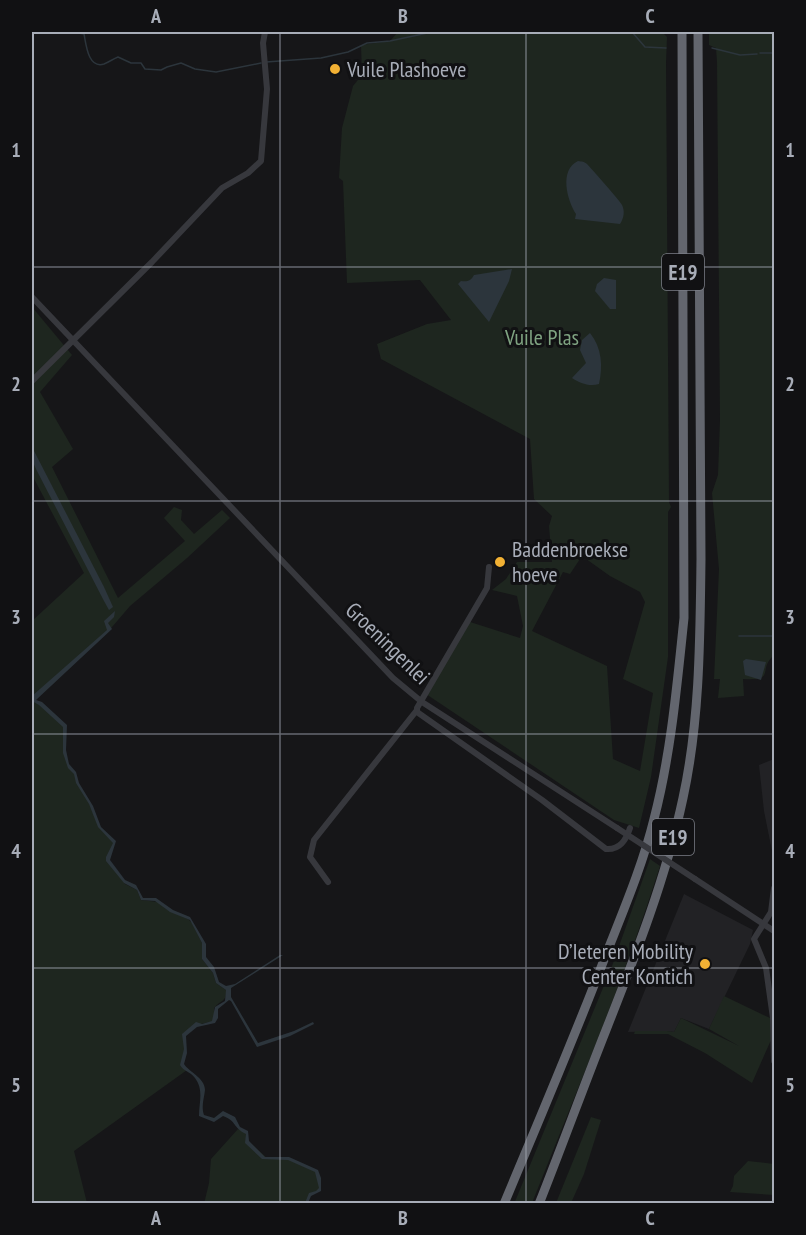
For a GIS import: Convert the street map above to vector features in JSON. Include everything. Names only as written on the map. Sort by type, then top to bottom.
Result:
[{"type":"highway","name":"E19","points":[[504,1203],[577,1030],[620,919],[654,821],[664,768],[684,618],[682,32]]},
{"type":"highway","name":"E19","points":[[539,1203],[651,912],[683,797],[691,744],[700,648],[701,559],[698,32]]},
{"type":"street","points":[[32,381],[152,262],[222,188],[249,173],[261,161],[267,89],[263,43],[265,32]]},
{"type":"street","name":"Groeningenlei","points":[[32,297],[393,678],[422,702],[771,926]]},
{"type":"street","points":[[328,882],[310,857],[314,840],[417,710],[487,588],[489,567]]},
{"type":"street","points":[[417,710],[606,849],[624,843],[630,828]]},
{"type":"street","points":[[774,888],[771,926],[754,939],[766,969],[773,1018],[774,1061]]},
{"type":"shaded area","points":[[578,161],[587,164],[622,205],[624,214],[620,224],[575,219],[576,214],[566,186],[568,171]]},
{"type":"shaded area","points":[[512,269],[509,281],[489,322],[458,284],[461,281],[470,280],[474,275]]},
{"type":"shaded area","points":[[604,278],[616,280],[616,309],[610,309],[595,291],[597,284]]},
{"type":"shaded area","points":[[590,333],[597,345],[600,357],[599,384],[595,385],[585,384],[572,378],[586,363],[580,350],[582,340]]},
{"type":"shaded area","points":[[32,447],[104,587],[113,607],[109,610],[36,469],[32,460]]},
{"type":"shaded area","points":[[115,611],[114,617],[108,623],[112,629],[36,700],[42,702],[67,725],[66,750],[69,764],[76,772],[79,783],[93,806],[101,827],[116,841],[110,860],[125,880],[136,885],[143,898],[156,898],[173,910],[190,917],[206,944],[206,957],[214,967],[219,982],[226,986],[235,984],[283,955],[231,988],[231,997],[258,1043],[313,1022],[314,1024],[290,1036],[257,1047],[229,1000],[218,1009],[218,1018],[215,1023],[197,1027],[186,1036],[187,1053],[184,1064],[204,1086],[204,1115],[214,1118],[223,1111],[235,1117],[240,1127],[248,1131],[249,1141],[265,1157],[289,1157],[318,1170],[321,1178],[321,1191],[311,1196],[308,1203],[305,1203],[309,1193],[319,1188],[315,1172],[288,1160],[262,1159],[245,1143],[246,1134],[238,1129],[231,1120],[223,1116],[214,1122],[199,1116],[198,1083],[180,1065],[184,1049],[182,1034],[196,1022],[202,1024],[212,1021],[215,1007],[225,1001],[226,990],[216,983],[213,973],[202,959],[202,943],[190,920],[170,912],[155,901],[141,900],[137,890],[124,883],[106,861],[113,843],[98,827],[89,804],[76,783],[74,774],[68,768],[63,753],[63,727],[32,701],[32,696],[107,630],[104,621]]},
{"type":"shaded area","points":[[746,659],[766,662],[761,680],[745,675],[743,661]]},
{"type":"shaded area","points":[[774,759],[774,861],[764,811],[759,765]]},
{"type":"shaded area","points":[[684,894],[753,930],[750,944],[709,1029],[681,1018],[674,1032],[628,1032]]},
{"type":"green space","name":"Vuile Plas","points":[[398,32],[662,32],[667,37],[669,502],[671,507],[668,512],[668,657],[651,777],[639,828],[614,820],[426,694],[467,621],[520,638],[523,626],[517,596],[492,590],[506,579],[517,562],[552,562],[549,526],[552,516],[534,499],[530,439],[381,359],[377,344],[427,324],[451,320],[420,280],[347,283],[343,181],[339,178],[342,128],[353,86],[362,75],[361,45],[390,41]],"holes":[[[582,556],[610,576],[640,592],[645,602],[623,679],[653,693],[640,771],[613,759],[607,666],[532,631],[563,572],[570,574]]]},
{"type":"green space","points":[[709,32],[774,32],[774,655],[769,660],[763,676],[743,679],[744,696],[718,698],[720,679],[714,679],[719,569],[712,493],[718,475],[720,420],[717,62],[716,48],[709,45]]},
{"type":"green space","points":[[32,307],[72,355],[40,392],[73,449],[52,467],[118,598],[185,541],[164,518],[174,507],[182,510],[181,520],[194,534],[222,510],[230,518],[130,606],[106,634],[33,697],[65,726],[65,751],[68,763],[75,773],[77,783],[100,828],[115,841],[107,858],[125,884],[137,890],[141,900],[158,902],[192,923],[202,943],[202,959],[213,973],[216,983],[226,990],[224,999],[214,1008],[214,1021],[201,1024],[185,1034],[183,1067],[187,1070],[74,1151],[87,1203],[32,1203],[32,621],[84,573],[32,475]]},
{"type":"green space","points":[[650,859],[660,866],[599,1036],[532,1203],[514,1204],[612,966]]},
{"type":"green space","points":[[724,996],[770,1018],[771,1040],[752,1083],[705,1053],[668,1034],[634,1034],[635,1031],[674,1032],[681,1018],[739,1046],[709,1029]]},
{"type":"green space","points":[[591,1117],[601,1120],[584,1174],[571,1203],[556,1203]]},
{"type":"green space","points":[[238,1129],[246,1132],[246,1139],[268,1159],[285,1157],[316,1170],[320,1190],[309,1197],[307,1203],[204,1204],[211,1159]]},
{"type":"green space","points":[[748,1161],[774,1164],[774,1195],[730,1192],[734,1176]]},
{"type":"waterway","points":[[73,32],[84,34],[89,55],[94,63],[99,65],[118,57],[131,63],[141,63],[145,69],[161,70],[181,63],[195,69],[216,72],[261,63]]},
{"type":"waterway","points":[[266,62],[321,58],[348,52],[367,43],[390,41],[432,32]]},
{"type":"waterway","points":[[632,32],[645,47],[666,48]]},
{"type":"waterway","points":[[712,48],[740,55],[757,54]]},
{"type":"waterway","points":[[760,53],[774,53]]},
{"type":"waterway","points":[[739,636],[774,636]]},
{"type":"place","name":"Vuile Plashoeve","points":[[335,69]]},
{"type":"place","name":"Baddenbroekse hoeve","points":[[500,562]]},
{"type":"place","name":"D’Ieteren Mobility Center Kontich","points":[[705,964]]}]
